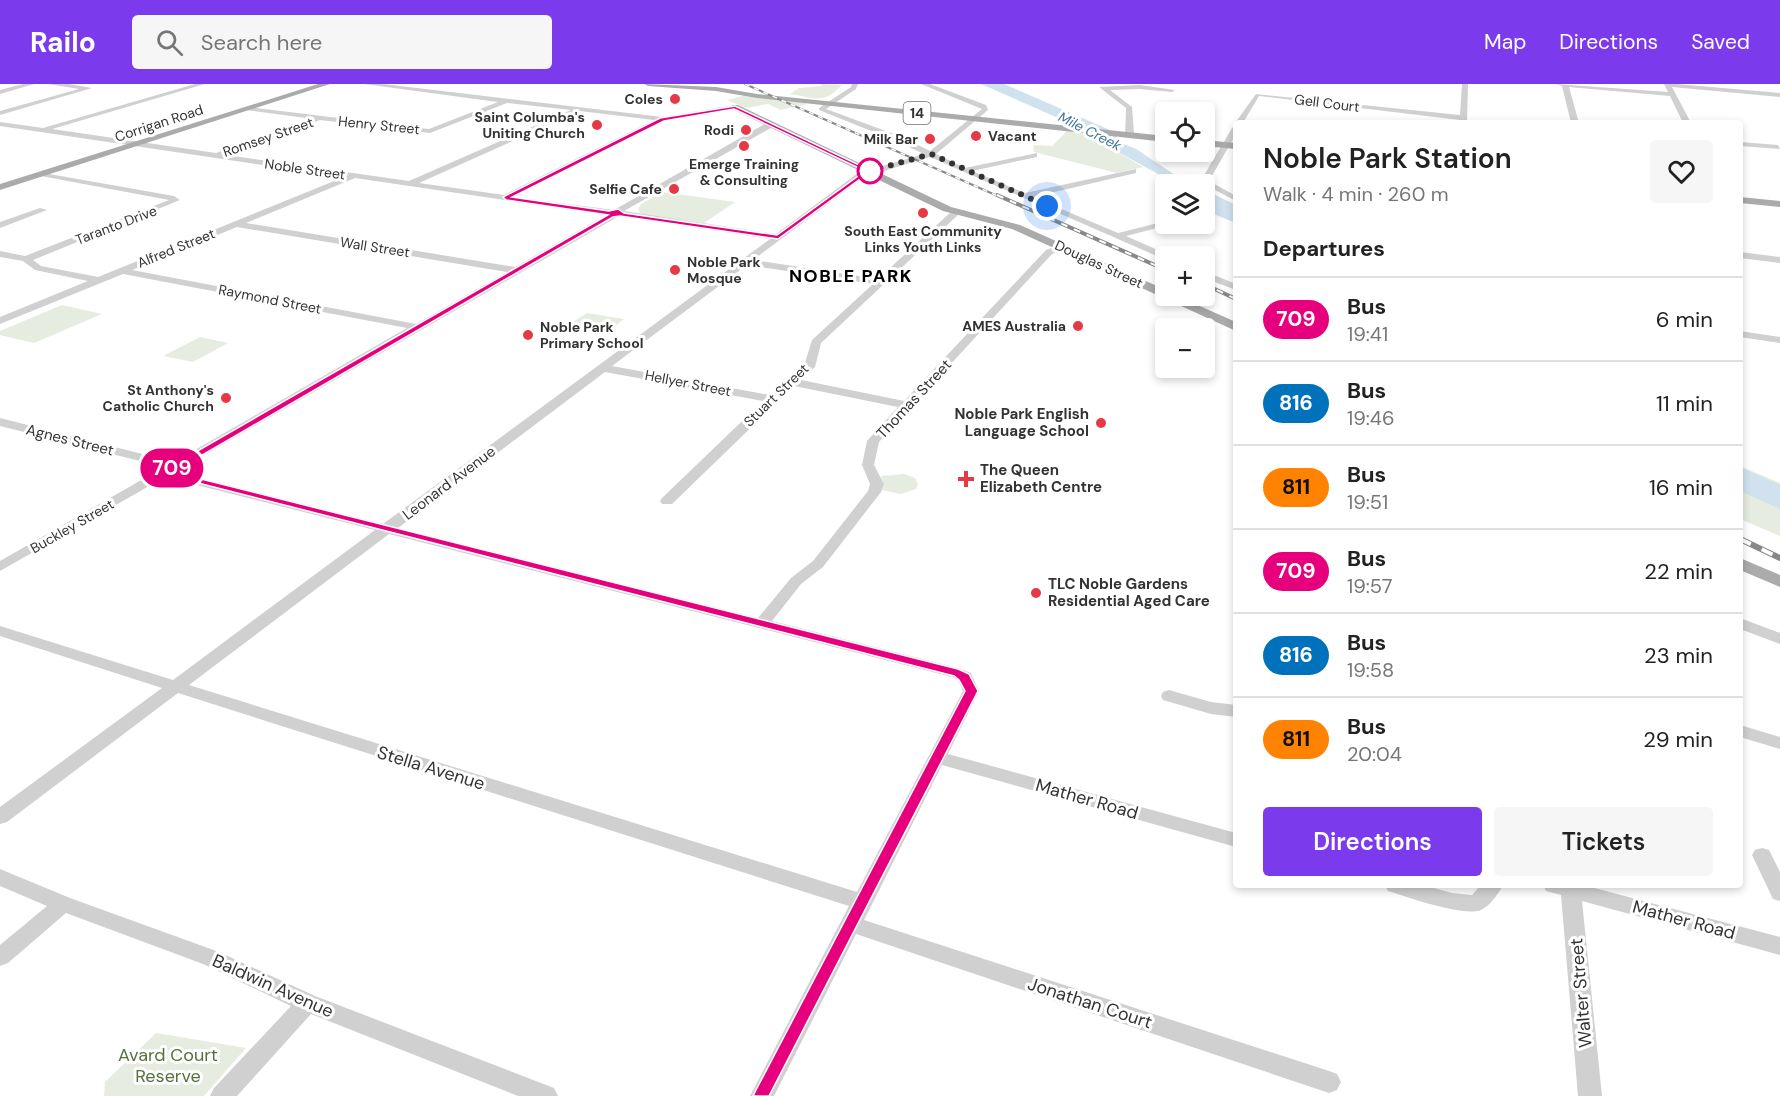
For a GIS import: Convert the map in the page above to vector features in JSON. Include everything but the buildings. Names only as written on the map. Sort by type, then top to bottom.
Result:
[{"type":"main road","name":"Corrigan Road","points":[[0,187],[326,84]]},
{"type":"main road","name":"Douglas Street","points":[[648,84],[706,89],[735,107],[956,212],[1014,226],[1155,289]]},
{"type":"main road","name":"14","points":[[719,95],[757,96]]},
{"type":"main road","name":"14","points":[[719,95],[757,96],[1155,138]]},
{"type":"main road","points":[[1215,144],[1233,146]]},
{"type":"main road","points":[[1743,200],[1780,204]]},
{"type":"main road","name":"Douglas Street","points":[[1191,306],[1233,326]]},
{"type":"main road","points":[[1743,564],[1780,582]]},
{"type":"street","points":[[0,92],[31,84]]},
{"type":"street","points":[[0,113],[89,88],[51,84]]},
{"type":"street","points":[[40,130],[202,84]]},
{"type":"street","points":[[367,84],[662,119],[735,107]]},
{"type":"street","points":[[855,84],[854,88],[821,109],[931,154],[1155,252]]},
{"type":"street","points":[[924,84],[986,108],[931,154]]},
{"type":"street","points":[[1241,120],[1259,95],[1263,84]]},
{"type":"street","points":[[1464,120],[1465,84]]},
{"type":"street","points":[[1558,84],[1672,94]]},
{"type":"street","points":[[1565,84],[1574,120]]},
{"type":"street","points":[[1667,85],[1685,120]]},
{"type":"street","points":[[1667,85],[1780,95]]},
{"type":"street","points":[[1100,86],[1172,90]]},
{"type":"street","points":[[1100,86],[1129,107],[1130,133],[1128,135]]},
{"type":"street","name":"Gell Court","points":[[1259,95],[1456,120]]},
{"type":"street","name":"Henry Street","points":[[248,109],[430,131],[506,101]]},
{"type":"street","points":[[410,184],[579,109]]},
{"type":"street","name":"Romsey Street","points":[[215,156],[322,119]]},
{"type":"street","points":[[506,198],[662,119]]},
{"type":"street","name":"Noble Street","points":[[0,124],[778,237]]},
{"type":"street","name":"Buckley Street","points":[[0,567],[515,270],[766,127],[774,125]]},
{"type":"street","points":[[0,134],[23,128]]},
{"type":"street","points":[[1233,133],[1204,183],[1233,198]]},
{"type":"street","points":[[1743,144],[1778,147]]},
{"type":"street","name":"Leonard Avenue","points":[[0,817],[861,175],[931,154]]},
{"type":"street","points":[[964,170],[1034,155]]},
{"type":"street","points":[[1025,196],[1133,171]]},
{"type":"street","name":"Taranto Drive","points":[[26,259],[176,200],[41,174]]},
{"type":"street","name":"Alfred Street","points":[[0,321],[352,176]]},
{"type":"street","points":[[0,225],[43,210]]},
{"type":"street","name":"Stuart Street","points":[[667,501],[811,363],[816,342],[956,212]]},
{"type":"street","name":"Wall Street","points":[[235,224],[515,270]]},
{"type":"street","points":[[1117,236],[1155,227]]},
{"type":"street","name":"Thomas Street","points":[[761,624],[796,581],[818,564],[874,492],[877,484],[868,465],[873,441],[1049,252],[1063,247]]},
{"type":"street","points":[[0,254],[26,259],[38,268],[98,280]]},
{"type":"street","points":[[1743,255],[1780,260]]},
{"type":"street","points":[[746,262],[879,282]]},
{"type":"street","name":"Raymond Street","points":[[122,270],[417,327]]},
{"type":"street","points":[[1215,278],[1233,286]]},
{"type":"street","points":[[1743,334],[1780,340]]},
{"type":"street","name":"Hellyer Street","points":[[604,368],[772,399]]},
{"type":"street","points":[[793,382],[908,405]]},
{"type":"street","name":"Agnes Street","points":[[0,422],[386,530],[958,673],[965,677],[971,691],[937,757]]},
{"type":"street","points":[[1743,624],[1780,639]]},
{"type":"street","name":"Stella Avenue","points":[[0,631],[862,902]]},
{"type":"street","points":[[1169,696],[1211,708],[1233,711]]},
{"type":"street","points":[[1743,732],[1780,743]]},
{"type":"street","points":[[762,1096],[937,757]]},
{"type":"street","name":"Mather Road","points":[[937,757],[1233,839]]},
{"type":"street","points":[[1762,855],[1780,893]]},
{"type":"street","name":"Baldwin Avenue","points":[[0,877],[63,904],[211,958],[307,1003],[546,1096]]},
{"type":"street","points":[[1406,888],[1452,901],[1477,903],[1490,888]]},
{"type":"street","name":"Walter Street","points":[[1562,888],[1590,1096]]},
{"type":"street","name":"Mather Road","points":[[1566,888],[1780,946]]},
{"type":"street","points":[[0,957],[63,904]]},
{"type":"street","name":"Jonathan Court","points":[[851,924],[1329,1082]]},
{"type":"street","points":[[222,1096],[307,1003]]},
{"type":"green space","points":[[821,84],[842,85],[824,98],[790,94],[799,88],[822,86]]},
{"type":"green space","points":[[743,96],[807,104],[781,110],[768,104],[746,108],[727,100]]},
{"type":"green space","points":[[1067,131],[1087,134],[1143,167],[1117,173],[1034,152],[1033,145],[1052,146]]},
{"type":"green space","points":[[662,192],[735,202],[704,223],[641,214],[638,209],[641,204]]},
{"type":"green space","points":[[62,305],[102,314],[34,343],[0,335],[0,331]]},
{"type":"green space","points":[[587,313],[624,319],[611,329],[573,322]]},
{"type":"green space","points":[[200,337],[228,343],[193,362],[163,356]]},
{"type":"green space","points":[[1743,467],[1780,483],[1780,536],[1743,520]]},
{"type":"green space","points":[[904,474],[915,478],[918,484],[916,489],[901,494],[882,490],[884,485],[881,476]]},
{"type":"green space","name":"Avard Court Reserve","points":[[156,1033],[246,1048],[204,1096],[104,1096],[105,1082]]},
{"type":"water","name":"Mile Creek","points":[[981,84],[1004,84],[1110,130],[1117,136],[1114,140],[1136,149],[1174,174],[1158,174],[1091,137],[1081,128]]},
{"type":"water","points":[[1215,195],[1233,204],[1233,222],[1215,215]]},
{"type":"water","points":[[1743,468],[1780,485],[1780,509],[1743,492]]},
{"type":"railway","points":[[745,84],[1000,197]]},
{"type":"railway","points":[[997,195],[1155,265]]},
{"type":"railway","points":[[1215,289],[1233,298]]},
{"type":"railway","points":[[1743,540],[1780,558]]},
{"type":"bus line","name":"709","points":[[621,214],[618,211],[609,213],[506,198],[662,119],[735,108],[871,172],[861,175],[778,237],[620,214],[612,215],[164,473],[958,673],[965,677],[971,691],[762,1096]]},
{"type":"place","name":"Coles","points":[[675,99]]},
{"type":"place","name":"Saint Columba's Uniting Church","points":[[597,125]]},
{"type":"place","name":"Rodi","points":[[746,130]]},
{"type":"place","name":"Vacant","points":[[976,136]]},
{"type":"place","name":"Milk Bar","points":[[930,139]]},
{"type":"place","name":"Emerge Training & Consulting","points":[[744,146]]},
{"type":"place","name":"Selfie Cafe","points":[[674,189]]},
{"type":"place","name":"South East Community Links Youth Links","points":[[923,213]]},
{"type":"place","name":"Noble Park Mosque","points":[[675,270]]},
{"type":"place","name":"AMES Australia","points":[[1078,326]]},
{"type":"place","name":"Noble Park Primary School","points":[[528,335]]},
{"type":"place","name":"St Anthony's Catholic Church","points":[[226,398]]},
{"type":"place","name":"Noble Park English Language School","points":[[1101,423]]},
{"type":"place","name":"The Queen Elizabeth Centre","points":[[966,479]]},
{"type":"place","name":"TLC Noble Gardens Residential Aged Care","points":[[1036,593]]},
{"type":"district","name":"NOBLE PARK","points":[[851,276]]},
{"type":"route","points":[[870,171],[931,154],[1047,206]]}]
